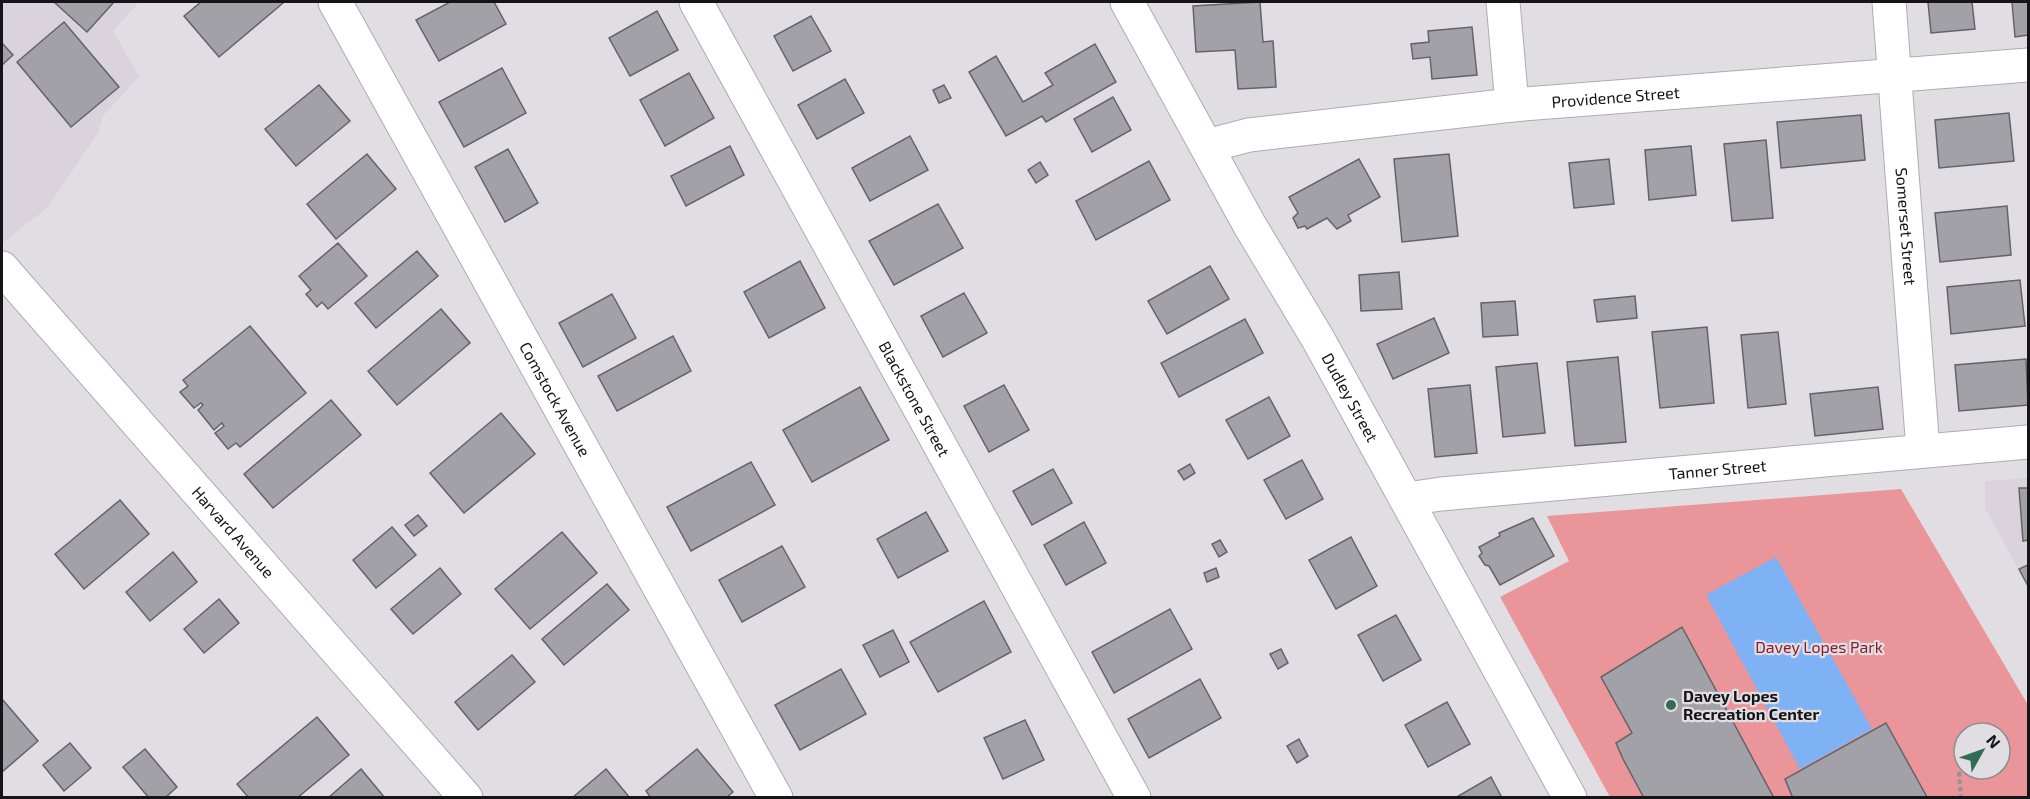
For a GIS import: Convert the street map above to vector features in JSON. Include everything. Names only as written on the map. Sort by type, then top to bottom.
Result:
[{"type":"street","name":"Comstock Avenue","points":[[335,2],[776,798]]},
{"type":"street","name":"Blackstone Street","points":[[696,2],[1134,798]]},
{"type":"street","name":"Dudley Street","points":[[1126,2],[1407,499],[1570,798]]},
{"type":"street","points":[[1503,2],[1512,105]]},
{"type":"street","name":"Somerset Street","points":[[1889,2],[1923,450]]},
{"type":"street","name":"Providence Street","points":[[1207,146],[1249,135],[1512,105],[2028,65]]},
{"type":"street","name":"Harvard Avenue","points":[[2,268],[466,798]]},
{"type":"street","name":"Tanner Street","points":[[1407,499],[2028,442]]},
{"type":"path","points":[[1960,781],[1961,798]]},
{"type":"shaded area","points":[[2,2],[139,2],[113,31],[139,77],[103,116],[98,133],[47,208],[2,243]]},
{"type":"shaded area","points":[[2028,478],[2028,587],[1985,508],[1985,481]]},
{"type":"green space","name":"Davey Lopes Park","points":[[1901,489],[2028,705],[2028,797],[1610,797],[1500,597],[1569,561],[1547,516]]},
{"type":"water","points":[[1776,557],[1872,729],[1800,769],[1706,595]]},
{"type":"building","points":[[54,2],[114,2],[87,32]]},
{"type":"building","points":[[201,2],[283,3],[219,57],[184,16]]},
{"type":"building","points":[[450,2],[494,2],[506,24],[439,61],[416,20]]},
{"type":"building","points":[[1260,2],[1263,42],[1273,41],[1276,87],[1238,89],[1235,50],[1196,52],[1193,6]]},
{"type":"building","points":[[1928,2],[1972,2],[1975,29],[1931,33]]},
{"type":"building","points":[[2012,2],[2028,2],[2028,35],[2015,37]]},
{"type":"building","points":[[657,11],[678,50],[630,76],[609,38]]},
{"type":"building","points":[[811,16],[831,51],[793,71],[774,36]]},
{"type":"building","points":[[64,22],[119,87],[71,127],[17,62]]},
{"type":"building","points":[[1472,27],[1477,75],[1432,79],[1430,57],[1413,59],[1411,44],[1429,42],[1428,31]]},
{"type":"building","points":[[2,43],[13,55],[2,65]]},
{"type":"building","points":[[1095,44],[1116,82],[1046,122],[1042,116],[1006,136],[969,72],[996,56],[1023,102],[1053,85],[1045,73]]},
{"type":"building","points":[[502,68],[526,113],[464,147],[439,102]]},
{"type":"building","points":[[689,73],[714,118],[665,146],[640,100]]},
{"type":"building","points":[[845,79],[864,113],[817,139],[798,105]]},
{"type":"building","points":[[319,85],[350,121],[296,166],[265,129]]},
{"type":"building","points":[[944,85],[951,98],[939,103],[933,90]]},
{"type":"building","points":[[1113,97],[1131,130],[1092,152],[1074,119]]},
{"type":"building","points":[[2009,113],[2014,161],[1939,168],[1935,120]]},
{"type":"building","points":[[1861,115],[1865,160],[1781,168],[1777,122]]},
{"type":"building","points":[[910,136],[928,170],[870,201],[852,168]]},
{"type":"building","points":[[1766,140],[1773,218],[1732,221],[1724,144]]},
{"type":"building","points":[[730,146],[744,175],[686,206],[671,176]]},
{"type":"building","points":[[1691,146],[1696,195],[1649,200],[1645,150]]},
{"type":"building","points":[[508,149],[538,203],[505,222],[475,167]]},
{"type":"building","points":[[367,154],[396,189],[336,239],[307,204]]},
{"type":"building","points":[[1449,154],[1458,236],[1402,242],[1394,159]]},
{"type":"building","points":[[1359,159],[1380,197],[1348,215],[1351,221],[1337,229],[1327,218],[1307,229],[1305,226],[1298,228],[1293,218],[1298,213],[1289,197]]},
{"type":"building","points":[[1609,159],[1614,204],[1574,208],[1569,163]]},
{"type":"building","points":[[1149,161],[1170,200],[1096,240],[1076,201]]},
{"type":"building","points":[[1040,162],[1048,175],[1036,183],[1028,170]]},
{"type":"building","points":[[938,204],[963,248],[894,285],[869,241]]},
{"type":"building","points":[[2007,206],[2011,255],[1940,262],[1935,213]]},
{"type":"building","points":[[338,243],[367,276],[328,309],[322,302],[317,307],[306,294],[311,290],[299,276]]},
{"type":"building","points":[[417,251],[438,276],[376,328],[355,303]]},
{"type":"building","points":[[800,261],[825,308],[769,338],[744,292]]},
{"type":"building","points":[[1210,266],[1229,299],[1167,334],[1148,301]]},
{"type":"building","points":[[1399,272],[1402,309],[1361,311],[1359,275]]},
{"type":"building","points":[[2020,280],[2025,326],[1951,334],[1947,287]]},
{"type":"building","points":[[964,293],[987,333],[943,357],[921,316]]},
{"type":"building","points":[[612,294],[636,338],[583,367],[559,323]]},
{"type":"building","points":[[1635,296],[1637,318],[1597,322],[1594,300]]},
{"type":"building","points":[[1515,301],[1518,335],[1483,337],[1481,303]]},
{"type":"building","points":[[441,309],[470,343],[397,405],[368,371]]},
{"type":"building","points":[[1434,318],[1449,353],[1393,379],[1377,344]]},
{"type":"building","points":[[1245,319],[1263,353],[1179,397],[1161,363]]},
{"type":"building","points":[[250,326],[306,393],[240,447],[236,443],[228,449],[215,433],[224,426],[222,423],[214,430],[198,410],[203,405],[201,403],[194,408],[180,392],[188,386],[183,380]]},
{"type":"building","points":[[1707,327],[1714,403],[1660,408],[1652,332]]},
{"type":"building","points":[[1778,332],[1786,404],[1748,408],[1741,335]]},
{"type":"building","points":[[673,336],[691,371],[617,411],[598,376]]},
{"type":"building","points":[[1618,357],[1626,442],[1575,446],[1567,362]]},
{"type":"building","points":[[2026,359],[2028,405],[1959,411],[1955,365]]},
{"type":"building","points":[[1537,363],[1545,433],[1503,437],[1496,367]]},
{"type":"building","points":[[1004,385],[1029,430],[989,452],[964,406]]},
{"type":"building","points":[[1470,385],[1477,453],[1435,457],[1428,389]]},
{"type":"building","points":[[860,387],[889,440],[812,482],[783,430]]},
{"type":"building","points":[[1878,387],[1883,429],[1815,436],[1810,394]]},
{"type":"building","points":[[1269,397],[1290,436],[1248,459],[1226,420]]},
{"type":"building","points":[[331,400],[361,435],[273,508],[244,474]]},
{"type":"building","points":[[501,413],[535,454],[464,513],[430,473]]},
{"type":"building","points":[[1302,460],[1323,499],[1286,519],[1264,480]]},
{"type":"building","points":[[751,462],[775,505],[691,551],[667,507]]},
{"type":"building","points":[[1190,464],[1195,473],[1184,480],[1178,471]]},
{"type":"building","points":[[1053,469],[1072,503],[1032,525],[1013,491]]},
{"type":"building","points":[[2019,488],[2028,488],[2028,540],[2023,541]]},
{"type":"building","points":[[120,500],[149,534],[84,589],[55,554]]},
{"type":"building","points":[[926,512],[948,551],[898,578],[877,539]]},
{"type":"building","points":[[418,515],[427,526],[414,536],[405,525]]},
{"type":"building","points":[[1533,518],[1554,556],[1500,585],[1489,566],[1485,565],[1479,556],[1482,553],[1479,547],[1500,536],[1499,533]]},
{"type":"building","points":[[1084,522],[1106,563],[1066,585],[1044,545]]},
{"type":"building","points":[[392,527],[416,555],[376,588],[353,560]]},
{"type":"building","points":[[562,532],[597,573],[530,629],[495,589]]},
{"type":"building","points":[[1351,537],[1377,586],[1336,609],[1309,560]]},
{"type":"building","points":[[1220,540],[1227,552],[1219,557],[1212,544]]},
{"type":"building","points":[[782,546],[805,587],[742,622],[719,580]]},
{"type":"building","points":[[173,552],[197,582],[150,621],[126,592]]},
{"type":"building","points":[[2028,565],[2028,586],[2019,569]]},
{"type":"building","points":[[440,568],[461,594],[413,634],[391,609]]},
{"type":"building","points":[[1216,568],[1219,577],[1207,582],[1204,573]]},
{"type":"building","points":[[607,584],[629,610],[564,665],[542,639]]},
{"type":"building","points":[[219,599],[239,623],[204,653],[184,629]]},
{"type":"building","points":[[984,601],[1011,652],[938,692],[910,642]]},
{"type":"building","points":[[1170,609],[1192,649],[1114,693],[1092,652]]},
{"type":"building","points":[[1396,615],[1421,660],[1383,681],[1358,635]]},
{"type":"building","name":"Davey Lopes Recreation Center","points":[[1682,627],[1774,798],[1644,798],[1623,759],[1616,743],[1632,733],[1601,677]]},
{"type":"building","points":[[893,630],[909,662],[880,677],[863,645]]},
{"type":"building","points":[[1281,649],[1288,663],[1278,669],[1270,654]]},
{"type":"building","points":[[512,655],[535,682],[478,730],[455,702]]},
{"type":"building","points":[[841,669],[866,714],[800,750],[775,705]]},
{"type":"building","points":[[1200,679],[1221,718],[1149,758],[1128,719]]},
{"type":"building","points":[[2,699],[38,741],[2,772]]},
{"type":"building","points":[[1447,702],[1470,744],[1428,767],[1405,725]]},
{"type":"building","points":[[317,717],[349,755],[297,798],[249,798],[237,784]]},
{"type":"building","points":[[1025,720],[1044,760],[1003,779],[984,738]]},
{"type":"building","name":"Davey Lopes Recreation Center","points":[[1886,723],[1927,797],[1789,798],[1792,796],[1785,779]]},
{"type":"building","points":[[1299,739],[1308,756],[1297,763],[1287,746]]},
{"type":"building","points":[[70,743],[91,768],[64,791],[43,765]]},
{"type":"building","points":[[145,749],[177,787],[165,798],[149,798],[123,767]]},
{"type":"building","points":[[697,749],[733,792],[726,798],[651,798],[646,791]]},
{"type":"building","points":[[361,769],[385,798],[328,798]]},
{"type":"building","points":[[606,769],[630,798],[572,798]]},
{"type":"building","points":[[1491,777],[1502,798],[1455,798]]},
{"type":"place","name":"Davey Lopes Recreation Center","points":[[1671,705]]}]
